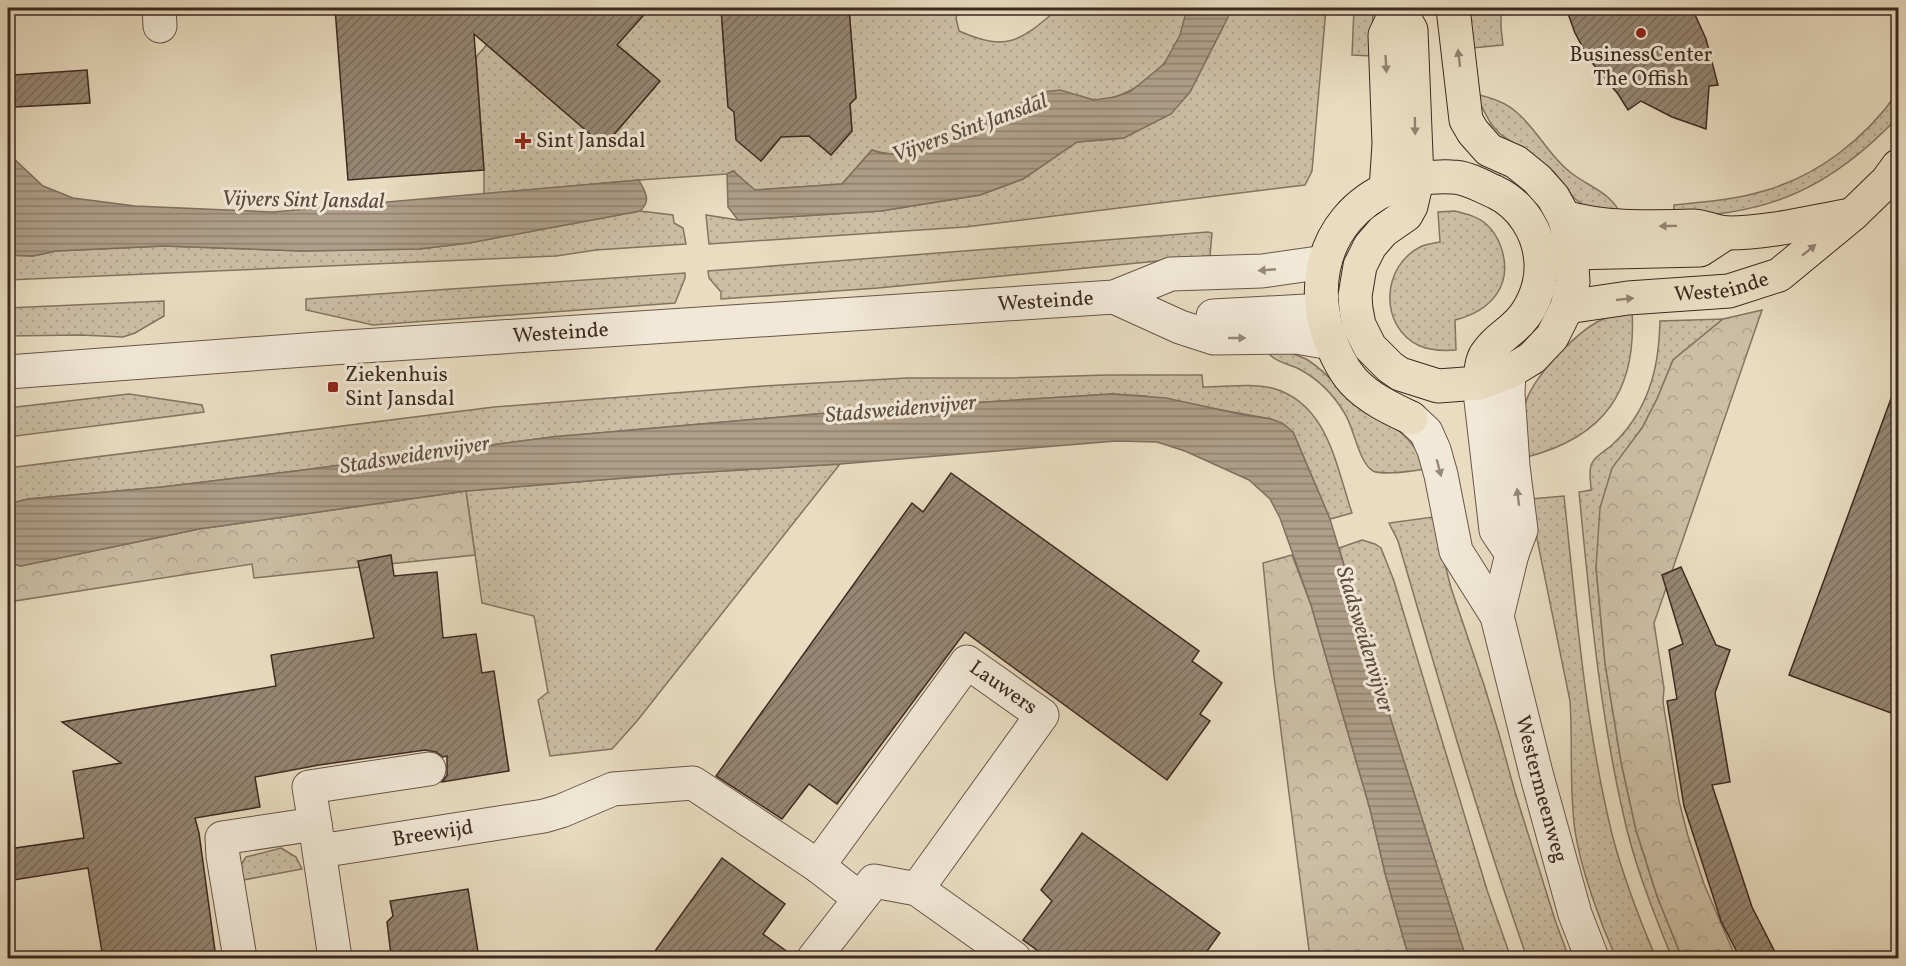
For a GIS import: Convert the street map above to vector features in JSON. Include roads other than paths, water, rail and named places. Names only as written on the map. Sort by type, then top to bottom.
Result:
[{"type":"main road","points":[[1398,8],[1411,30],[1417,180],[1411,206],[1406,215],[1383,231],[1370,246],[1360,266],[1355,296],[1359,325],[1370,347],[1400,374],[1438,386],[1494,378],[1532,358],[1552,337],[1568,307],[1573,282],[1570,237],[1564,217],[1553,196],[1516,162],[1489,150],[1466,120],[1454,8]]},
{"type":"main road","points":[[1386,190],[1389,144],[1385,35],[1398,8]]},
{"type":"main road","name":"Westeinde","points":[[1568,307],[1628,298],[1729,291],[1779,275],[1853,214],[1899,166]]},
{"type":"main road","points":[[1412,418],[1374,398],[1355,382],[1342,365],[1327,328],[1321,285],[1325,262],[1341,224],[1355,208],[1386,190],[1417,180],[1453,177],[1476,183],[1505,196],[1518,207],[1531,224],[1541,263],[1539,285],[1528,312],[1485,355],[1494,378]]},
{"type":"main road","name":"Westeinde","points":[[1564,217],[1579,222],[1606,225],[1698,226],[1726,233],[1756,231],[1853,214]]},
{"type":"main road","name":"Westeinde","points":[[1538,248],[1572,253],[1677,252],[1700,249],[1726,233]]},
{"type":"main road","points":[[1327,328],[1359,325]]},
{"type":"street","name":"Westeinde","points":[[8,372],[332,348],[1114,297],[1171,273],[1262,271],[1325,262]]},
{"type":"street","name":"Westeinde","points":[[1114,297],[1180,327],[1212,316],[1306,311],[1327,328]]},
{"type":"street","name":"Westermeenweg","points":[[1494,378],[1497,530],[1512,554],[1497,616]]},
{"type":"street","name":"Westermeenweg","points":[[1412,418],[1426,432],[1434,450],[1456,551],[1497,616],[1545,806],[1575,914],[1592,958]]},
{"type":"street","name":"Lauwers","points":[[818,866],[967,662],[1042,715],[917,889]]},
{"type":"street","points":[[335,958],[309,787],[429,769]]},
{"type":"street","name":"Breewijd","points":[[240,958],[222,838],[318,837],[544,816],[613,789],[693,783],[818,866]]},
{"type":"street","points":[[818,866],[859,898]]},
{"type":"street","points":[[814,958],[874,881],[917,889],[1014,958]]},
{"type":"water","name":"Vijvers Sint Jansdal","points":[[1186,8],[1231,8],[1190,92],[1171,114],[1124,138],[1077,142],[1023,179],[980,195],[881,211],[738,220],[728,207],[727,174],[733,171],[755,190],[842,184],[872,150],[905,155],[930,149],[1043,92],[1060,90],[1094,100],[1115,97],[1131,91],[1164,64],[1180,35]]},
{"type":"water","points":[[8,149],[11,156],[43,186],[73,198],[135,206],[273,212],[639,180],[647,200],[640,211],[469,243],[419,249],[302,251],[164,246],[56,251],[33,256],[8,255]]},
{"type":"water","name":"Stadsweidenvijver","points":[[1112,394],[1166,398],[1271,419],[1282,423],[1293,432],[1330,519],[1466,958],[1409,958],[1370,809],[1311,605],[1280,518],[1270,499],[1249,480],[1185,451],[1157,442],[1116,441],[466,491],[199,529],[21,566],[8,563],[8,504],[28,499],[162,487],[552,437],[861,410]]},
{"type":"place","name":"BusinessCenter The Offish","points":[[1641,33]]},
{"type":"place","name":"Sint Jansdal","points":[[523,141]]},
{"type":"place","name":"Ziekenhuis Sint Jansdal","points":[[333,387]]}]
